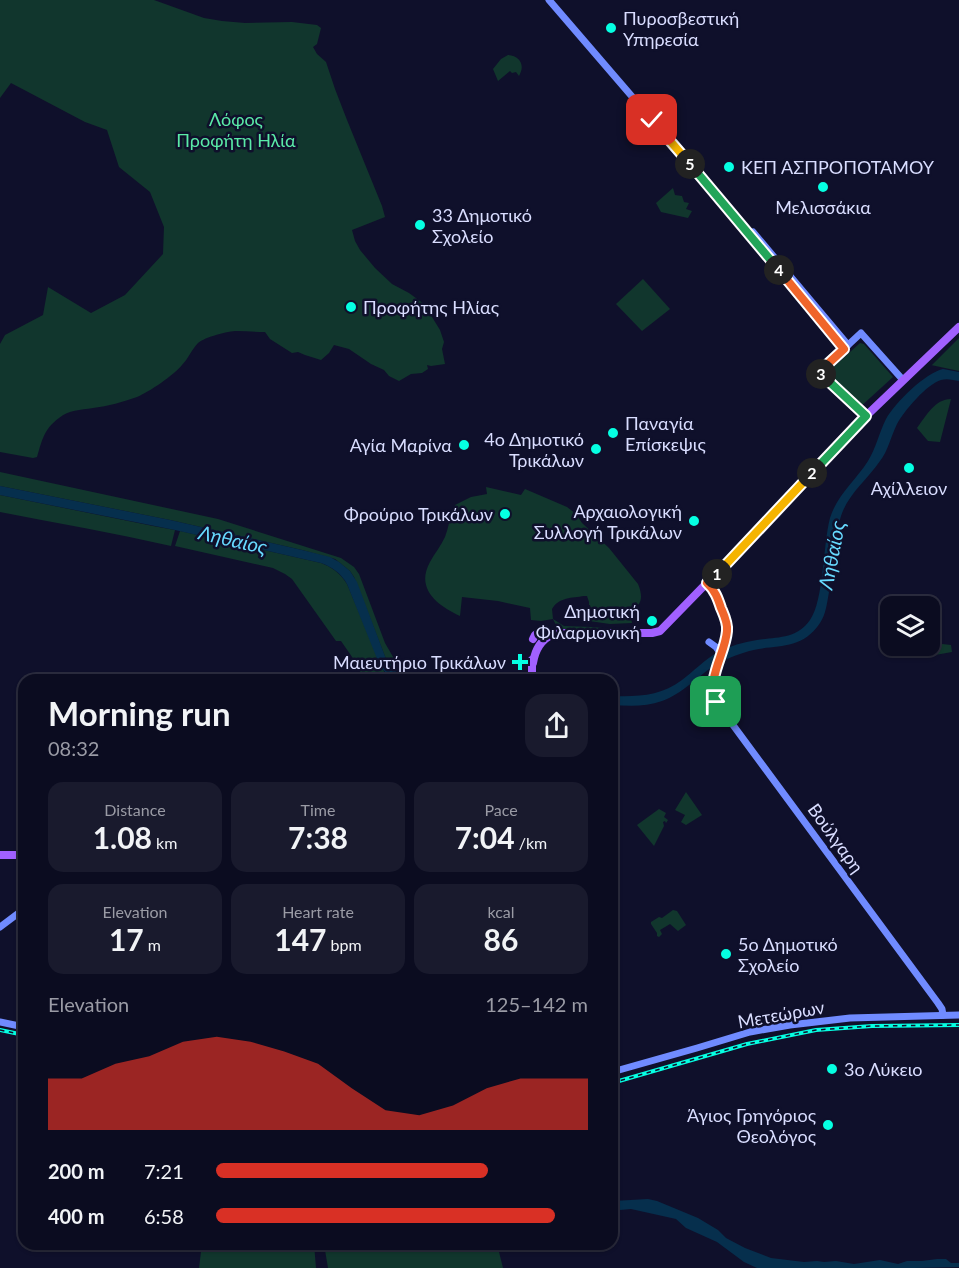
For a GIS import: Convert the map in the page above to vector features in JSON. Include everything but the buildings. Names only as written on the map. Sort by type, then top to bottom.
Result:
[{"type":"main road","points":[[549,0],[715,193],[723,197],[846,347]]},
{"type":"main road","points":[[532,674],[539,639],[558,633],[656,633],[662,629],[866,416],[959,327]]},
{"type":"main road","points":[[866,416],[819,372],[861,333],[903,381]]},
{"type":"main road","points":[[707,583],[715,592],[726,621],[727,633],[721,654],[711,644]]},
{"type":"main road","name":"Βούλγαρη","points":[[721,654],[714,682],[713,693],[716,702],[940,1006],[943,1015]]},
{"type":"main road","points":[[700,697],[716,702]]},
{"type":"main road","points":[[0,855],[18,855]]},
{"type":"main road","points":[[0,927],[18,914]]},
{"type":"main road","name":"Μετεώρων","points":[[618,1069],[750,1032],[773,1028],[850,1018],[959,1015]]},
{"type":"main road","points":[[0,1022],[18,1026]]},
{"type":"green space","name":"Λόφος Προφήτη Ηλία","points":[[0,0],[154,0],[204,18],[245,23],[292,22],[317,25],[321,28],[317,44],[313,47],[326,62],[385,217],[352,230],[355,241],[375,268],[392,284],[424,304],[440,330],[444,342],[442,349],[445,364],[427,365],[428,369],[422,373],[411,374],[399,381],[349,349],[334,345],[321,360],[298,352],[292,353],[270,339],[265,332],[228,332],[198,343],[178,369],[142,395],[115,404],[63,415],[47,431],[37,457],[0,452],[0,344],[5,335],[43,315],[48,287],[91,313],[125,295],[163,254],[164,227],[150,192],[119,167],[107,130],[85,122],[11,83],[0,98]]},
{"type":"green space","points":[[508,55],[519,59],[522,65],[521,72],[519,76],[516,72],[510,71],[498,81],[493,69],[501,59]]},
{"type":"green space","points":[[673,188],[675,195],[682,196],[684,202],[689,203],[686,209],[692,211],[688,218],[661,212],[656,203]]},
{"type":"green space","points":[[643,279],[670,309],[642,331],[616,304]]},
{"type":"green space","points":[[959,338],[959,371],[931,365],[932,365]]},
{"type":"green space","points":[[860,343],[864,344],[893,377],[859,408],[827,373]]},
{"type":"green space","points":[[951,399],[940,442],[928,441],[917,428],[936,405]]},
{"type":"green space","points":[[0,472],[218,519],[341,558],[354,567],[359,574],[385,643],[396,662],[391,667],[386,659],[354,577],[335,559],[170,520],[0,486]]},
{"type":"green space","points":[[486,487],[521,495],[525,489],[567,507],[576,514],[582,523],[609,548],[638,584],[641,601],[638,605],[636,602],[631,607],[627,616],[631,617],[632,623],[610,624],[589,621],[589,614],[592,614],[587,596],[558,602],[552,609],[553,619],[541,621],[531,620],[530,608],[498,601],[462,597],[460,616],[437,602],[427,588],[425,580],[430,562],[445,537],[455,505],[471,497],[487,494]]},
{"type":"green space","points":[[0,495],[175,530],[171,546],[0,512]]},
{"type":"green space","points":[[180,531],[321,563],[332,569],[347,584],[385,674],[360,674],[361,670],[341,641],[336,641],[292,579],[285,574],[273,568],[175,546]]},
{"type":"green space","points":[[553,619],[564,626],[613,629],[559,631]]},
{"type":"green space","points":[[940,634],[942,634],[942,644],[951,645],[952,652],[940,654]]},
{"type":"green space","points":[[686,792],[702,815],[686,825],[681,822],[685,815],[675,810]]},
{"type":"green space","points":[[659,809],[666,813],[664,817],[668,820],[666,823],[663,822],[664,826],[654,846],[637,825]]},
{"type":"green space","points":[[673,910],[677,911],[686,925],[678,931],[670,924],[660,930],[662,934],[657,936],[651,922]]},
{"type":"green space","points":[[201,1250],[314,1250],[316,1268],[199,1268]]},
{"type":"green space","points":[[325,1250],[498,1250],[503,1268],[328,1268]]},
{"type":"water","name":"Ληθαίος","points":[[943,369],[959,372],[959,381],[941,380],[916,399],[897,424],[883,457],[844,508],[836,535],[826,608],[822,620],[812,633],[785,646],[754,650],[728,658],[677,694],[662,701],[644,705],[618,705],[618,696],[648,694],[666,689],[686,677],[708,658],[727,648],[742,643],[786,636],[805,626],[815,611],[821,586],[830,518],[837,502],[868,461],[886,419],[896,405],[919,382]]},
{"type":"water","name":"Ληθαίος","points":[[0,486],[170,520],[330,557],[350,571],[357,582],[386,659],[400,674],[387,674],[380,666],[345,580],[321,563],[175,530],[0,495]]},
{"type":"water","points":[[648,1199],[657,1201],[698,1218],[718,1230],[726,1238],[771,1258],[854,1264],[880,1260],[898,1264],[907,1261],[946,1259],[951,1263],[959,1263],[959,1267],[757,1268],[744,1262],[717,1242],[686,1228],[676,1219],[631,1209],[618,1211],[618,1201]]},
{"type":"railway","points":[[618,1081],[747,1044],[816,1030],[872,1026],[959,1025]]},
{"type":"railway","points":[[0,1030],[18,1034]]},
{"type":"place","name":"Πυροσβεστική Υπηρεσία","points":[[611,28]]},
{"type":"place","name":"ΚΕΠ ΑΣΠΡΟΠΟΤΑΜΟΥ","points":[[729,167]]},
{"type":"place","name":"Μελισσάκια","points":[[823,187]]},
{"type":"place","name":"33 Δημοτικό Σχολείο","points":[[420,225]]},
{"type":"place","name":"Προφήτης Ηλίας","points":[[351,307]]},
{"type":"place","name":"Παναγία Επίσκεψις","points":[[613,433]]},
{"type":"place","name":"Αγία Μαρίνα","points":[[464,445]]},
{"type":"place","name":"4ο Δημοτικό Τρικάλων","points":[[596,449]]},
{"type":"place","name":"Αχίλλειον","points":[[909,468]]},
{"type":"place","name":"Φρούριο Τρικάλων","points":[[505,514]]},
{"type":"place","name":"Αρχαιολογική Συλλογή Τρικάλων","points":[[694,521]]},
{"type":"place","name":"Δημοτική Φιλαρμονική","points":[[652,621]]},
{"type":"place","name":"Μαιευτήριο Τρικάλων","points":[[520,662]]},
{"type":"place","name":"5ο Δημοτικό Σχολείο","points":[[726,954]]},
{"type":"place","name":"3ο Λύκειο","points":[[832,1069]]},
{"type":"place","name":"Άγιος Γρηγόριος Θεολόγος","points":[[828,1125]]},
{"type":"route","points":[[652,120],[844,349],[819,372],[866,416],[707,583],[715,592],[727,627],[714,676],[713,692],[716,702]]}]
